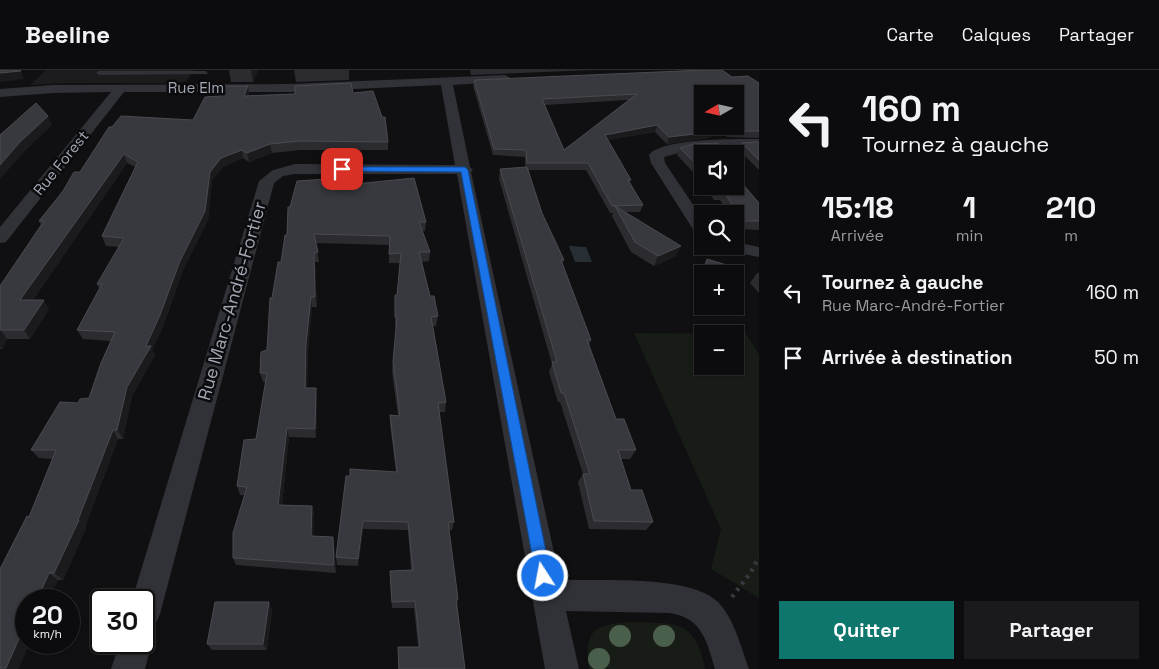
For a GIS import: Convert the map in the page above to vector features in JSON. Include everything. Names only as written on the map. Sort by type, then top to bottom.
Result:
[{"type":"street","points":[[197,88],[207,72]]},
{"type":"street","name":"Rue Elm","points":[[0,93],[40,89],[288,88],[518,79]]},
{"type":"street","points":[[446,82],[465,170],[562,669]]},
{"type":"street","name":"Rue Forest","points":[[0,238],[121,88]]},
{"type":"street","points":[[694,218],[658,163],[656,155],[664,150],[678,148],[759,144]]},
{"type":"street","name":"Rue Marc-André-Fortier","points":[[151,589],[267,181],[278,173],[295,169],[465,170]]},
{"type":"street","points":[[744,249],[759,252]]},
{"type":"street","points":[[547,595],[685,600],[700,607],[711,619],[732,669]]},
{"type":"street","points":[[128,669],[132,654]]},
{"type":"lane","points":[[99,73],[207,72]]},
{"type":"path","points":[[732,597],[751,572],[759,557]]},
{"type":"shaded area","points":[[46,70],[194,70],[186,81],[178,83],[30,85]]},
{"type":"shaded area","points":[[569,246],[586,247],[592,262],[575,262]]},
{"type":"shaded area","points":[[634,333],[694,334],[694,375],[744,375],[744,334],[746,334],[759,355],[759,598],[711,569],[721,529]]},
{"type":"shaded area","points":[[634,622],[663,623],[681,627],[692,635],[701,651],[705,669],[589,669],[588,645],[595,631],[612,624]]},
{"type":"building","points":[[0,70],[20,70],[21,71],[0,73]]},
{"type":"building","points":[[722,70],[732,77],[748,76],[759,83],[759,131],[744,131],[744,85],[694,85],[694,134],[669,137],[657,125],[605,135],[643,205],[612,206],[588,163],[527,163],[526,150],[494,149],[474,80]],"holes":[[[637,94],[564,150],[542,99]]]},
{"type":"building","points":[[351,83],[353,93],[373,91],[382,117],[385,117],[388,142],[299,141],[270,144],[247,153],[242,150],[221,158],[210,172],[205,211],[180,261],[146,346],[151,346],[127,387],[117,430],[113,430],[79,520],[54,573],[49,573],[42,589],[15,589],[15,648],[6,668],[0,668],[0,569],[27,516],[29,517],[56,450],[31,450],[60,402],[78,403],[80,399],[89,398],[101,363],[115,332],[77,330],[102,284],[97,284],[124,238],[102,236],[138,162],[124,154],[20,300],[44,300],[24,330],[0,330],[0,286],[44,221],[39,221],[63,191],[74,172],[80,172],[109,127],[112,127],[121,116],[193,120],[205,97],[220,96],[224,86],[248,86],[244,96],[295,94],[295,86]]},
{"type":"building","points":[[36,103],[48,116],[20,142],[0,165],[0,135]]},
{"type":"building","points":[[759,142],[759,160],[744,145],[742,143]]},
{"type":"building","points":[[718,143],[719,145],[694,145],[694,162],[680,148],[693,144]]},
{"type":"building","points":[[527,167],[542,213],[564,260],[561,260],[591,340],[587,340],[616,419],[624,419],[636,450],[618,450],[631,490],[642,490],[653,522],[594,521],[583,474],[590,474],[564,393],[561,393],[552,362],[557,362],[500,169]]},
{"type":"building","points":[[357,177],[355,184],[414,178],[426,222],[419,222],[430,252],[419,252],[430,296],[434,296],[438,316],[431,317],[446,402],[438,403],[454,522],[448,522],[465,669],[399,669],[398,647],[420,647],[415,601],[392,602],[390,571],[413,570],[408,522],[363,521],[358,559],[336,557],[346,476],[350,476],[350,469],[397,472],[390,415],[400,416],[393,362],[397,317],[395,317],[395,295],[397,295],[401,253],[389,254],[390,236],[314,234],[318,252],[314,253],[315,297],[311,297],[306,343],[305,388],[316,388],[315,429],[287,428],[278,505],[312,506],[311,536],[333,537],[334,565],[233,558],[233,533],[247,487],[237,486],[244,440],[256,439],[267,373],[260,373],[261,352],[267,350],[270,298],[272,298],[278,262],[281,262],[285,235],[287,235],[288,207],[290,207],[297,181]]},
{"type":"building","points":[[744,186],[759,203],[759,221],[744,221],[744,205],[733,205],[726,195],[744,195]]},
{"type":"building","points":[[615,206],[681,246],[658,256],[635,242]]},
{"type":"building","points":[[707,259],[726,265],[705,265]]},
{"type":"building","points":[[215,602],[269,602],[263,644],[207,644]]},
{"type":"route","points":[[342,169],[465,170],[543,576]]}]
